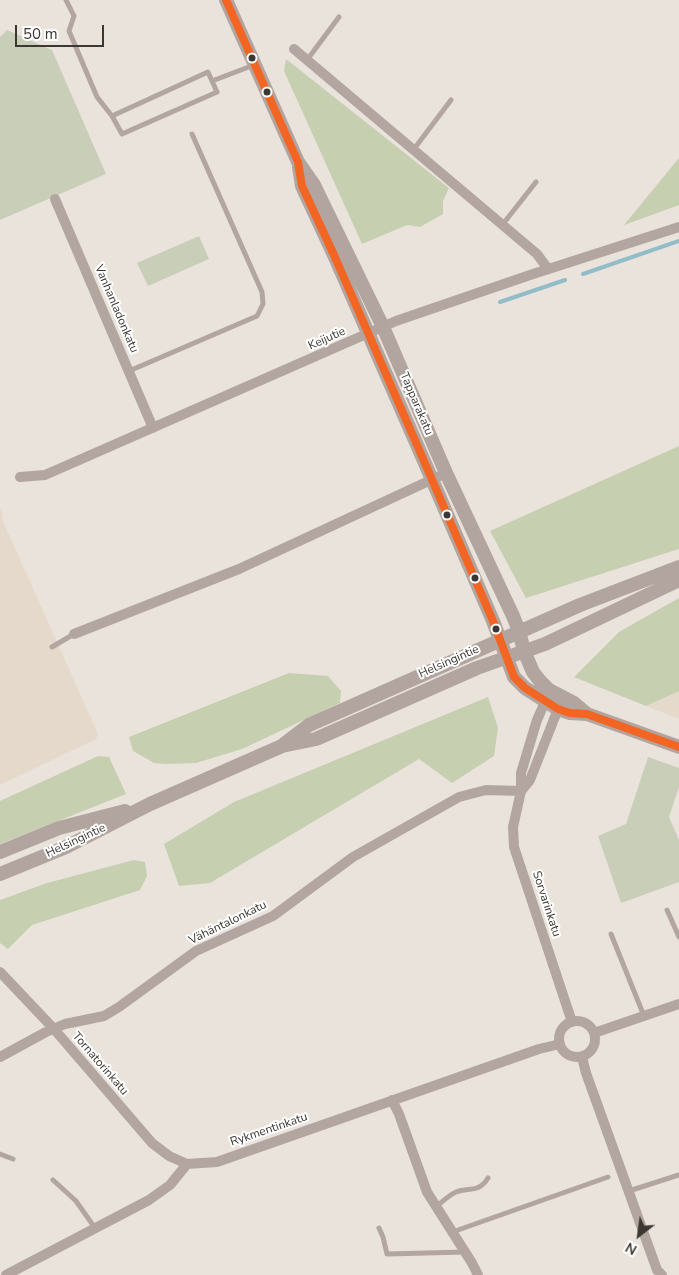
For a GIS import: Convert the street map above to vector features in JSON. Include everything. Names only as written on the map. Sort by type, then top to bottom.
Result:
[{"type":"main road","name":"Tapparakatu","points":[[226,0],[298,162],[314,185],[383,327],[446,473],[520,631],[524,651],[533,672],[551,698]]},
{"type":"main road","name":"Tapparakatu","points":[[298,162],[302,186],[432,480],[514,677],[525,688],[551,698]]},
{"type":"main road","name":"Helsingintie","points":[[282,746],[309,725],[520,631],[679,567]]},
{"type":"main road","name":"Helsingintie","points":[[0,874],[66,847],[150,804],[282,746],[316,739],[424,690],[545,644],[679,580]]},
{"type":"main road","points":[[551,698],[558,709],[570,713],[587,714],[679,747]]},
{"type":"main road","points":[[551,698],[574,703],[587,714]]},
{"type":"main road","name":"Helsingintie","points":[[0,852],[59,828],[150,804]]},
{"type":"street","points":[[294,49],[538,254],[548,269]]},
{"type":"street","name":"Vanhanladonkatu","points":[[55,199],[153,428]]},
{"type":"street","name":"Keijutie","points":[[20,477],[45,474],[383,327],[548,269],[679,227]]},
{"type":"street","points":[[74,634],[239,569],[446,473]]},
{"type":"street","name":"Sorvarinkatu","points":[[551,698],[537,720],[521,773],[521,791],[513,828],[514,848],[572,1022]]},
{"type":"street","name":"Sorvarinkatu","points":[[521,791],[530,780],[558,709]]},
{"type":"street","name":"Vähäntalonkatu","points":[[0,1057],[65,1024],[104,1016],[196,951],[273,916],[353,857],[459,797],[486,790],[521,791]]},
{"type":"street","name":"Tornatorinkatu","points":[[0,972],[54,1029],[152,1144],[169,1156],[187,1164]]},
{"type":"street","points":[[594,1033],[679,1004]]},
{"type":"street","points":[[580,1021],[589,1025],[594,1033],[595,1042],[590,1052],[582,1057],[572,1057],[563,1051],[560,1044],[560,1034],[564,1027],[572,1022],[580,1021]]},
{"type":"street","name":"Rykmentinkatu","points":[[187,1164],[217,1162],[539,1049],[560,1044]]},
{"type":"street","points":[[582,1057],[586,1073],[657,1270],[662,1275]]},
{"type":"street","points":[[392,1100],[399,1114],[427,1192],[478,1275]]},
{"type":"street","points":[[6,1275],[149,1200],[170,1185],[187,1164]]},
{"type":"lane","points":[[66,0],[74,16],[69,31],[97,97],[112,116],[122,134],[217,92],[208,72],[112,116]]},
{"type":"lane","points":[[307,61],[339,16]]},
{"type":"lane","points":[[212,82],[254,64]]},
{"type":"lane","points":[[414,149],[451,100]]},
{"type":"lane","points":[[129,371],[257,316],[263,304],[262,292],[192,134]]},
{"type":"lane","points":[[503,224],[536,182]]},
{"type":"lane","points":[[52,647],[74,634]]},
{"type":"lane","points":[[667,910],[679,937]]},
{"type":"lane","points":[[611,934],[644,1016]]},
{"type":"lane","points":[[0,1154],[13,1159]]},
{"type":"lane","points":[[629,1191],[679,1175]]},
{"type":"lane","points":[[458,1230],[608,1177]]},
{"type":"lane","points":[[436,1207],[455,1193],[467,1191],[484,1184],[488,1178]]},
{"type":"lane","points":[[53,1180],[76,1201],[95,1228]]},
{"type":"lane","points":[[379,1228],[387,1254],[465,1252]]},
{"type":"shaded area","points":[[0,509],[3,515],[2,519],[98,734],[96,739],[0,785]]},
{"type":"shaded area","points":[[679,691],[679,719],[646,706]]},
{"type":"green space","points":[[7,30],[52,50],[106,174],[0,220],[0,37]]},
{"type":"green space","points":[[286,59],[449,188],[443,201],[443,214],[420,227],[407,225],[362,244],[284,71]]},
{"type":"green space","points":[[679,158],[679,205],[624,225]]},
{"type":"green space","points":[[199,236],[209,259],[148,286],[137,263]]},
{"type":"green space","points":[[679,446],[679,549],[526,598],[490,531]]},
{"type":"green space","points":[[679,598],[679,691],[646,706],[574,677],[619,632]]},
{"type":"green space","points":[[289,673],[328,676],[341,691],[340,703],[242,749],[196,763],[154,763],[133,751],[129,737]]},
{"type":"green space","points":[[488,697],[498,728],[494,756],[452,783],[419,759],[210,883],[179,886],[164,844],[234,802]]},
{"type":"green space","points":[[98,756],[109,757],[126,794],[0,844],[0,801]]},
{"type":"green space","points":[[648,757],[679,768],[679,787],[669,817],[679,840],[679,882],[621,903],[598,836],[626,824]]},
{"type":"green space","points":[[134,860],[145,862],[147,876],[140,890],[32,925],[8,949],[0,943],[0,900],[47,883]]},
{"type":"waterway","points":[[583,274],[679,241]]},
{"type":"waterway","points":[[500,302],[565,280]]},
{"type":"transit line","points":[[226,0],[298,162],[302,186],[424,461],[493,621],[514,677],[525,688],[558,709],[570,713],[587,714],[679,747]]}]
